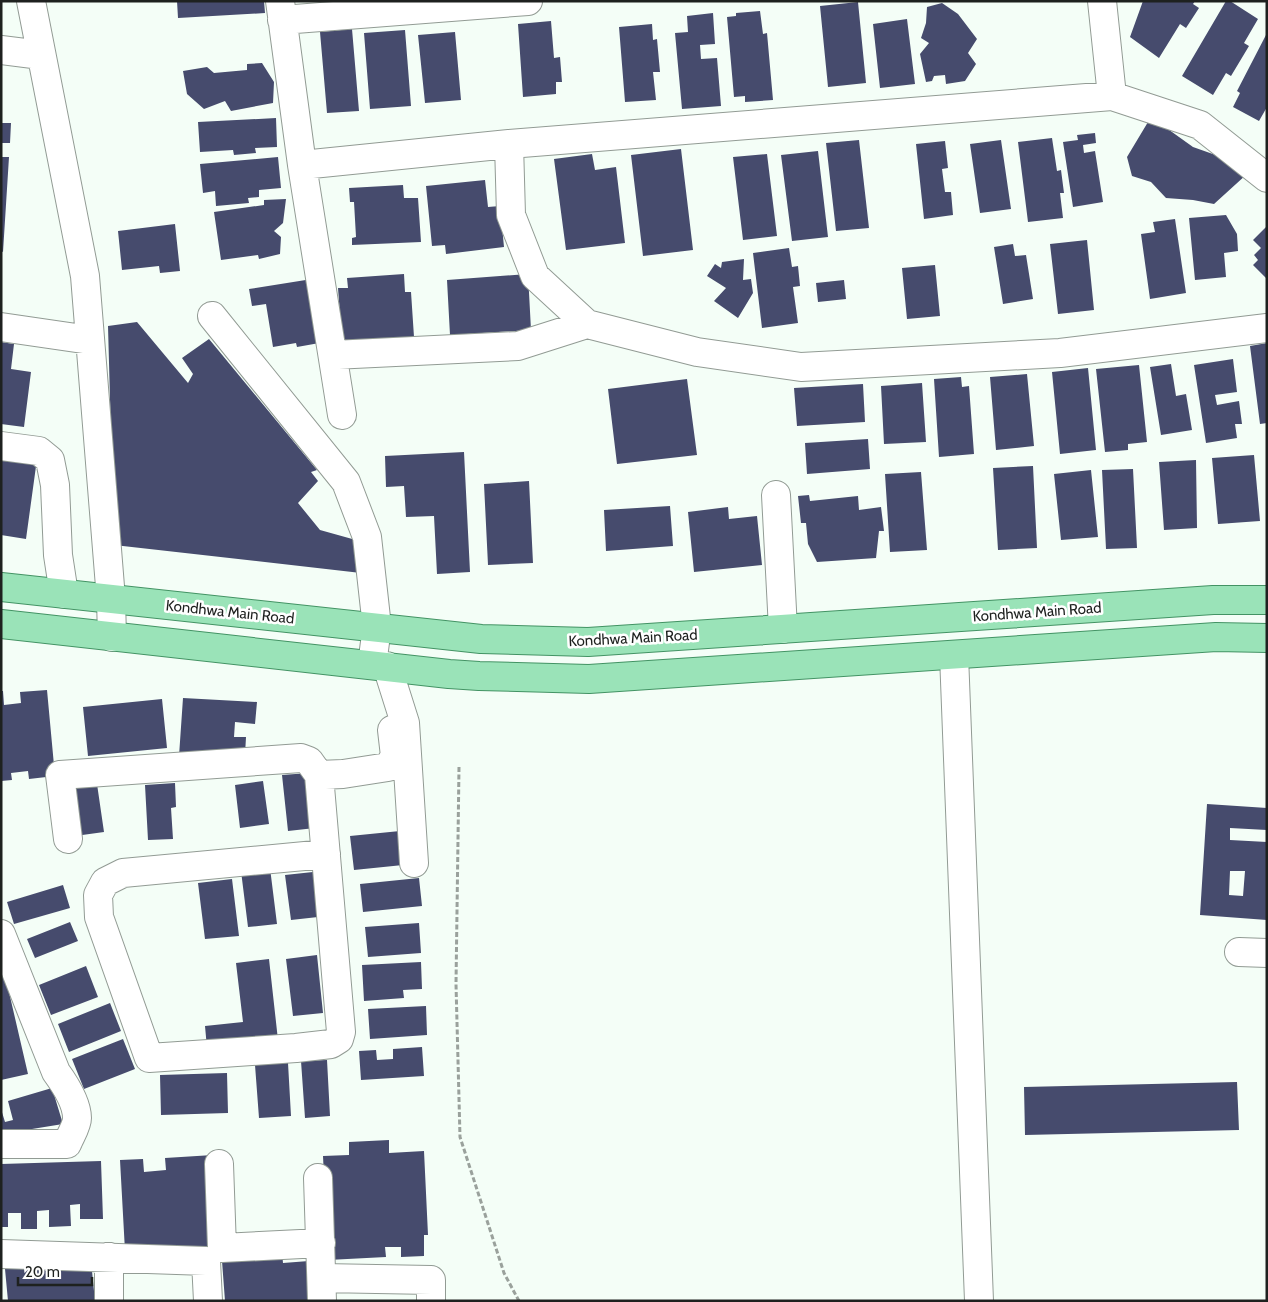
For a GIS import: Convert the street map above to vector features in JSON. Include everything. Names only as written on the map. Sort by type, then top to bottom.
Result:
[{"type":"main road","name":"Kondhwa Main Road","points":[[1,587],[377,627],[395,631],[481,639],[588,642],[1213,600],[1261,600]]},
{"type":"main road","points":[[1,624],[479,676],[589,679],[1216,637],[1263,638],[1261,600]]},
{"type":"street","points":[[31,1],[85,276],[111,599],[112,637]]},
{"type":"street","points":[[342,415],[302,164],[281,11],[528,1]]},
{"type":"street","points":[[1102,1],[1112,96]]},
{"type":"street","points":[[1,50],[41,55]]},
{"type":"street","points":[[302,164],[509,144],[1112,96],[1200,124],[1267,178]]},
{"type":"street","points":[[509,144],[512,215],[535,276],[587,324],[697,352],[801,368],[1060,353],[1267,328]]},
{"type":"street","points":[[212,316],[346,482],[367,537],[380,665],[395,756],[388,767],[343,774],[319,775]]},
{"type":"street","points":[[333,355],[518,346],[587,324]]},
{"type":"street","points":[[1,327],[90,340]]},
{"type":"street","points":[[1,446],[39,451],[50,460],[55,485],[58,555],[64,594]]},
{"type":"street","points":[[776,495],[783,629]]},
{"type":"street","points":[[954,655],[979,1301]]},
{"type":"street","points":[[380,665],[405,723],[414,864]]},
{"type":"street","points":[[68,839],[60,775],[301,758],[310,761],[319,775],[326,854],[341,1032],[339,1039],[331,1044],[296,1048],[149,1058],[99,917],[98,895],[104,882],[123,873],[326,854]]},
{"type":"street","points":[[1,934],[56,1072],[72,1100],[77,1118],[67,1144],[1,1144]]},
{"type":"street","points":[[1239,952],[1267,952]]},
{"type":"street","points":[[208,1301],[214,1254],[220,1164]]},
{"type":"street","points":[[318,1178],[322,1289],[431,1280],[431,1301]]},
{"type":"street","points":[[1,1254],[109,1257],[214,1254],[321,1243]]},
{"type":"street","points":[[109,1257],[109,1301]]},
{"type":"path","points":[[459,767],[456,984],[460,1137],[504,1273],[519,1301]]},
{"type":"building","points":[[177,1],[264,1],[265,13],[178,18]]},
{"type":"building","points":[[1143,1],[1195,1],[1193,4],[1199,8],[1186,28],[1180,24],[1159,58],[1130,37]]},
{"type":"building","points":[[1226,1],[1230,1],[1258,19],[1244,43],[1249,46],[1231,76],[1226,73],[1213,95],[1182,76]]},
{"type":"building","points":[[858,2],[866,83],[828,87],[820,6]]},
{"type":"building","points":[[942,3],[958,14],[977,39],[968,53],[976,64],[965,81],[946,84],[945,75],[934,76],[932,81],[926,82],[920,54],[929,43],[921,38],[926,23],[927,7]]},
{"type":"building","points":[[760,11],[763,34],[767,33],[773,100],[745,102],[745,96],[734,97],[727,17],[736,16],[736,13]]},
{"type":"building","points":[[713,13],[715,44],[700,45],[701,59],[717,58],[721,106],[682,109],[675,33],[688,32],[687,16]]},
{"type":"building","points":[[907,19],[915,84],[880,88],[873,24]]},
{"type":"building","points":[[551,21],[554,58],[560,57],[562,82],[556,82],[556,94],[523,97],[518,24]]},
{"type":"building","points":[[652,24],[653,40],[657,39],[660,72],[653,72],[656,100],[625,102],[619,27]]},
{"type":"building","points":[[352,29],[359,111],[327,113],[320,32]]},
{"type":"building","points":[[405,30],[411,106],[370,109],[364,33]]},
{"type":"building","points":[[455,32],[461,100],[425,103],[418,35]]},
{"type":"building","points":[[1267,33],[1267,107],[1259,121],[1233,107],[1240,93],[1237,91]]},
{"type":"building","points":[[262,63],[274,82],[273,103],[231,111],[225,101],[204,109],[187,94],[183,71],[207,67],[214,73],[247,70],[247,64]]},
{"type":"building","points":[[1151,117],[1193,147],[1224,158],[1247,174],[1214,204],[1166,198],[1151,182],[1132,176],[1127,157]]},
{"type":"building","points":[[276,118],[277,147],[255,148],[256,153],[234,155],[233,150],[200,152],[198,122]]},
{"type":"building","points":[[1,123],[11,123],[10,143],[1,143]]},
{"type":"building","points":[[1095,133],[1096,143],[1083,145],[1084,153],[1095,151],[1103,202],[1073,207],[1063,142],[1078,140],[1077,135]]},
{"type":"building","points":[[1052,138],[1057,171],[1061,170],[1064,193],[1060,193],[1063,218],[1028,222],[1018,142]]},
{"type":"building","points":[[859,140],[869,228],[836,231],[826,143]]},
{"type":"building","points":[[1001,140],[1011,209],[980,213],[970,144]]},
{"type":"building","points":[[945,141],[948,168],[942,169],[945,192],[951,192],[953,215],[924,219],[916,144]]},
{"type":"building","points":[[681,149],[693,250],[643,256],[631,155]]},
{"type":"building","points":[[818,151],[828,237],[792,241],[781,155]]},
{"type":"building","points":[[592,154],[595,170],[616,167],[625,243],[566,250],[554,159]]},
{"type":"building","points":[[767,154],[777,236],[743,240],[733,157]]},
{"type":"building","points":[[1,157],[9,157],[3,252],[1,251]]},
{"type":"building","points":[[278,157],[281,188],[259,190],[259,197],[248,198],[249,203],[216,206],[215,191],[203,193],[200,164]]},
{"type":"building","points":[[485,180],[488,207],[500,206],[504,247],[446,254],[445,245],[432,246],[426,186]]},
{"type":"building","points":[[403,185],[404,198],[418,198],[421,242],[352,245],[352,238],[356,237],[354,202],[350,202],[349,188]]},
{"type":"building","points":[[286,199],[283,223],[274,231],[281,237],[280,254],[259,259],[258,255],[221,260],[214,212],[264,205],[264,200]]},
{"type":"building","points":[[1226,215],[1237,234],[1238,251],[1224,253],[1226,277],[1195,280],[1189,218]]},
{"type":"building","points":[[1175,219],[1186,293],[1150,299],[1141,234],[1155,232],[1153,222]]},
{"type":"building","points":[[175,224],[180,271],[160,273],[159,266],[122,270],[118,231]]},
{"type":"building","points":[[1267,226],[1267,279],[1253,265],[1258,260],[1254,255],[1261,248],[1253,240]]},
{"type":"building","points":[[1087,240],[1094,310],[1058,314],[1050,244]]},
{"type":"building","points":[[1013,244],[1015,256],[1026,255],[1033,299],[1003,304],[994,247]]},
{"type":"building","points":[[789,248],[792,267],[798,266],[800,286],[793,287],[798,323],[762,328],[753,253]]},
{"type":"building","points":[[744,259],[743,280],[751,279],[753,293],[738,318],[714,301],[726,288],[707,276],[715,264],[721,268],[722,262]]},
{"type":"building","points":[[935,265],[940,316],[907,319],[902,268]]},
{"type":"building","points":[[404,274],[405,292],[411,292],[414,337],[342,342],[338,288],[348,288],[347,278]]},
{"type":"building","points":[[528,274],[531,330],[450,335],[447,280]]},
{"type":"building","points":[[312,279],[325,342],[297,347],[296,343],[273,347],[266,304],[252,306],[249,289]]},
{"type":"building","points":[[844,280],[846,299],[818,302],[816,283]]},
{"type":"building","points":[[137,322],[188,383],[193,374],[182,358],[209,339],[317,470],[311,472],[318,481],[298,503],[320,530],[363,542],[361,573],[114,545],[108,326]]},
{"type":"building","points":[[1,342],[14,344],[11,369],[31,372],[24,427],[1,424]]},
{"type":"building","points":[[1267,343],[1267,423],[1260,424],[1250,346]]},
{"type":"building","points":[[1233,359],[1237,392],[1215,395],[1217,405],[1239,401],[1242,424],[1235,424],[1237,438],[1206,443],[1194,365]]},
{"type":"building","points":[[1171,364],[1176,396],[1186,394],[1192,430],[1161,435],[1150,367]]},
{"type":"building","points":[[1139,365],[1147,442],[1128,444],[1128,450],[1105,452],[1096,369]]},
{"type":"building","points":[[1088,368],[1096,450],[1060,454],[1052,372]]},
{"type":"building","points":[[1027,374],[1034,446],[996,450],[990,377]]},
{"type":"building","points":[[961,377],[962,387],[969,386],[974,454],[939,457],[934,379]]},
{"type":"building","points":[[687,379],[697,455],[617,464],[608,389]]},
{"type":"building","points":[[922,383],[926,442],[884,444],[881,386]]},
{"type":"building","points":[[863,384],[865,422],[797,426],[794,388]]},
{"type":"building","points":[[868,439],[870,469],[807,474],[805,443]]},
{"type":"building","points":[[464,452],[470,572],[437,574],[434,516],[406,517],[404,486],[386,487],[385,456]]},
{"type":"building","points":[[1,454],[37,459],[26,539],[1,535]]},
{"type":"building","points":[[1254,455],[1260,521],[1218,524],[1212,458]]},
{"type":"building","points":[[1196,460],[1197,528],[1164,530],[1159,462]]},
{"type":"building","points":[[1033,466],[1037,548],[998,550],[993,468]]},
{"type":"building","points":[[1133,469],[1137,548],[1106,549],[1102,470]]},
{"type":"building","points":[[1091,470],[1098,537],[1061,540],[1054,474]]},
{"type":"building","points":[[921,472],[927,550],[890,552],[885,474]]},
{"type":"building","points":[[529,481],[533,563],[488,565],[484,484]]},
{"type":"building","points":[[809,495],[810,501],[858,496],[859,510],[881,507],[884,531],[879,531],[876,558],[817,562],[808,544],[806,523],[801,523],[798,496]]},
{"type":"building","points":[[670,506],[673,546],[606,551],[604,510]]},
{"type":"building","points":[[728,507],[729,519],[757,516],[762,565],[694,572],[688,512]]},
{"type":"building","points":[[47,690],[55,776],[29,779],[28,771],[11,773],[12,780],[1,781],[1,691],[3,691],[4,705],[21,703],[20,692]]},
{"type":"building","points":[[183,698],[257,702],[255,724],[235,722],[234,737],[246,737],[245,755],[179,756]]},
{"type":"building","points":[[162,699],[167,748],[88,756],[83,707]]},
{"type":"building","points":[[309,773],[315,828],[288,831],[282,775]]},
{"type":"building","points":[[263,781],[269,824],[240,828],[235,785]]},
{"type":"building","points":[[175,783],[176,807],[171,808],[173,839],[148,840],[145,785]]},
{"type":"building","points":[[97,784],[104,832],[75,836],[68,788]]},
{"type":"building","points":[[1207,804],[1267,808],[1267,830],[1230,828],[1230,840],[1267,842],[1267,920],[1200,915]],"holes":[[[1230,871],[1245,871],[1243,896],[1229,895]]]},
{"type":"building","points":[[400,831],[403,865],[354,870],[350,836]]},
{"type":"building","points":[[270,868],[277,924],[248,927],[241,871]]},
{"type":"building","points":[[313,872],[318,917],[291,920],[285,875]]},
{"type":"building","points":[[419,878],[422,906],[363,912],[360,884]]},
{"type":"building","points":[[232,879],[239,936],[205,939],[198,883]]},
{"type":"building","points":[[63,885],[70,908],[14,924],[7,902]]},
{"type":"building","points":[[70,922],[78,941],[35,958],[27,939]]},
{"type":"building","points":[[419,923],[421,953],[368,957],[365,927]]},
{"type":"building","points":[[317,955],[323,1013],[293,1016],[286,959]]},
{"type":"building","points":[[269,959],[278,1040],[207,1048],[205,1026],[243,1022],[236,963]]},
{"type":"building","points":[[421,962],[422,989],[403,990],[404,998],[364,1001],[362,965]]},
{"type":"building","points":[[1,963],[28,1074],[1,1080]]},
{"type":"building","points":[[86,966],[98,997],[51,1015],[39,985]]},
{"type":"building","points":[[110,1003],[121,1031],[69,1052],[58,1024]]},
{"type":"building","points":[[426,1006],[427,1035],[370,1039],[368,1009]]},
{"type":"building","points":[[123,1039],[135,1069],[84,1089],[72,1059]]},
{"type":"building","points":[[422,1047],[424,1076],[361,1080],[359,1051],[376,1050],[377,1060],[393,1059],[393,1049]]},
{"type":"building","points":[[327,1060],[330,1116],[305,1118],[301,1061]]},
{"type":"building","points":[[288,1063],[291,1116],[259,1118],[255,1065]]},
{"type":"building","points":[[227,1073],[228,1113],[161,1115],[160,1075]]},
{"type":"building","points":[[1237,1082],[1239,1130],[1025,1135],[1024,1087]]},
{"type":"building","points":[[52,1088],[63,1124],[1,1134],[1,1109],[5,1122],[13,1120],[8,1101]]},
{"type":"building","points":[[389,1140],[389,1153],[424,1151],[428,1235],[424,1235],[424,1256],[401,1257],[401,1247],[385,1247],[386,1257],[328,1260],[323,1156],[349,1155],[349,1142]]},
{"type":"building","points":[[213,1155],[214,1246],[161,1249],[161,1245],[145,1246],[125,1251],[120,1160],[143,1159],[144,1172],[166,1170],[165,1158]]},
{"type":"building","points":[[101,1161],[103,1219],[80,1219],[80,1204],[70,1205],[71,1226],[49,1227],[49,1210],[37,1211],[37,1229],[21,1229],[21,1213],[8,1213],[8,1227],[1,1227],[1,1164]]},
{"type":"building","points":[[282,1253],[283,1263],[309,1261],[311,1301],[225,1301],[222,1261]]},
{"type":"building","points":[[91,1261],[95,1301],[8,1301],[5,1269]]}]
